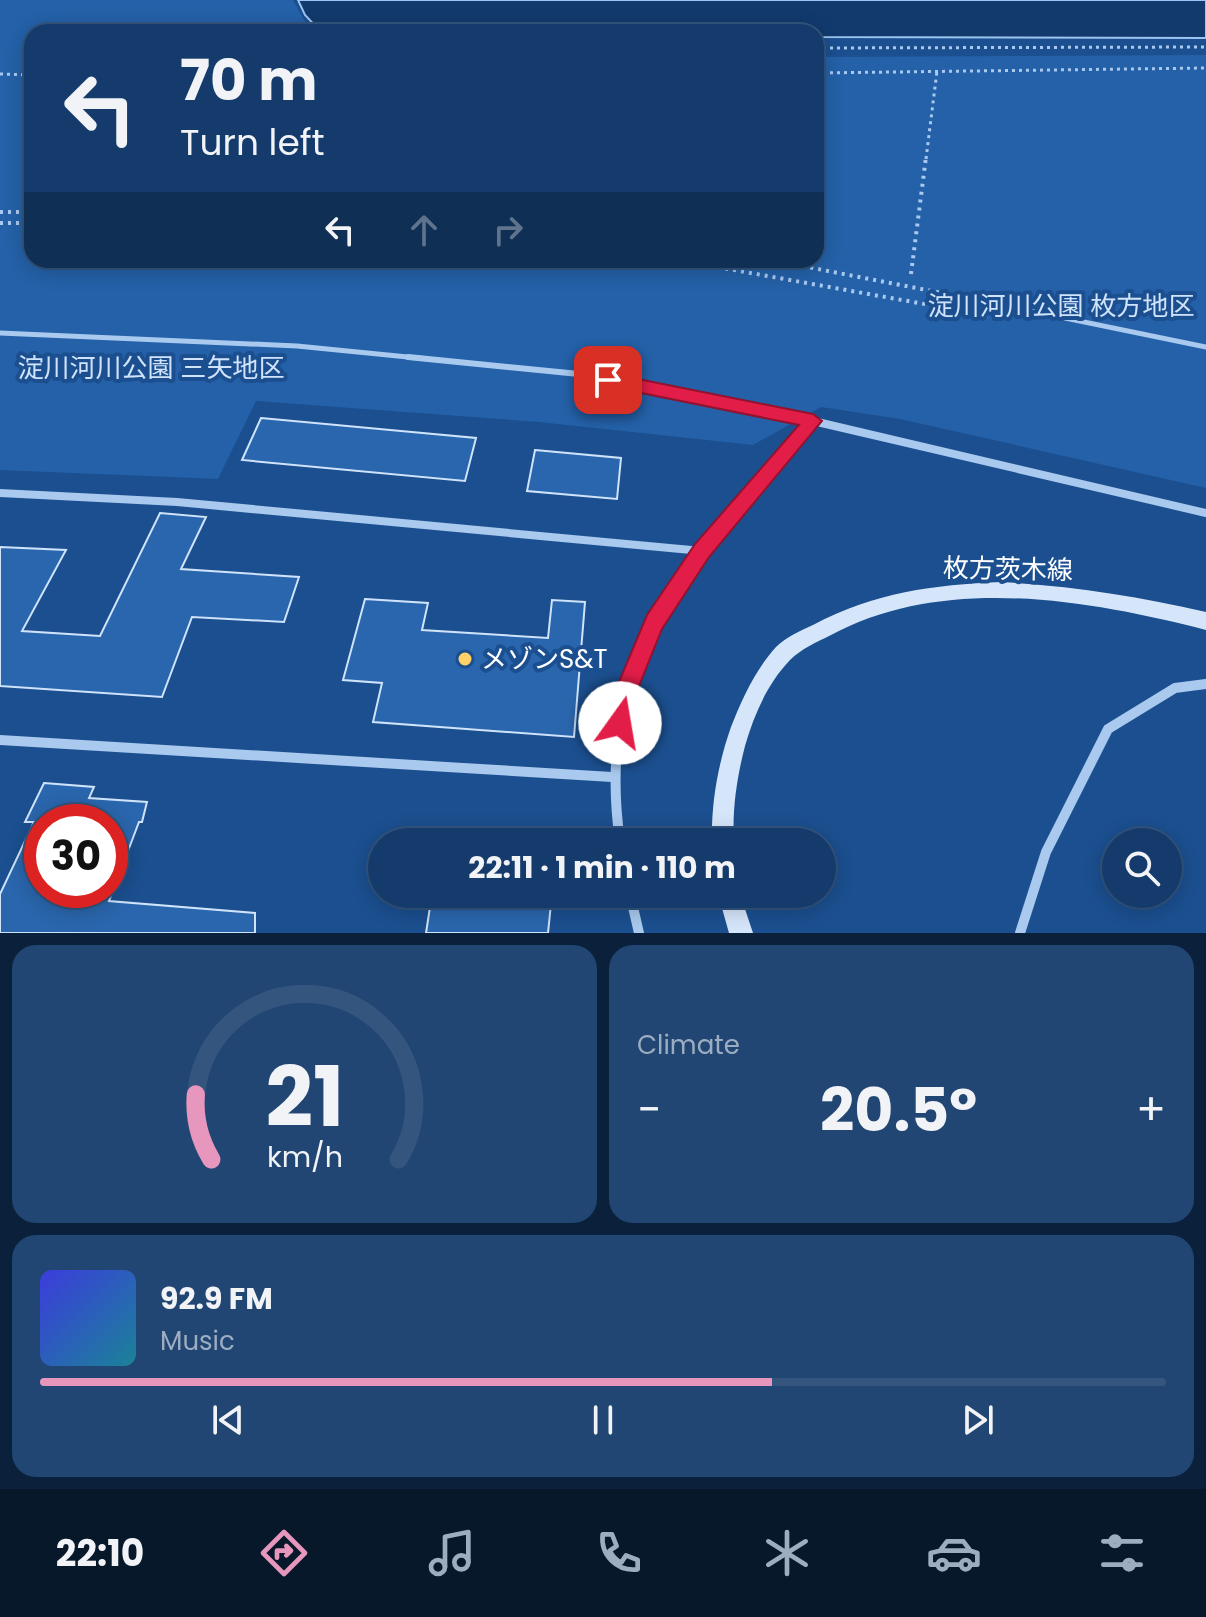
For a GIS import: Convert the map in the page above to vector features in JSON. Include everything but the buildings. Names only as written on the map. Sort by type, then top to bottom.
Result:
[{"type":"main road","name":"枚方茨木線","points":[[724,828],[730,764],[749,702],[783,654],[830,622],[893,602],[955,590],[1025,591],[1114,601],[1206,621]]},
{"type":"main road","points":[[733,908],[741,933]]},
{"type":"street","points":[[618,828],[612,777],[624,696],[654,622],[702,551],[813,421],[1206,513]]},
{"type":"street","points":[[0,493],[177,502],[702,551]]},
{"type":"street","points":[[1020,933],[1046,852],[1108,729],[1175,688],[1206,684]]},
{"type":"street","points":[[0,740],[612,777]]},
{"type":"street","points":[[633,908],[639,933]]},
{"type":"lane","points":[[1011,307],[1206,347]]},
{"type":"lane","points":[[0,333],[297,346],[579,374],[813,421]]},
{"type":"path","points":[[824,48],[1206,47]]},
{"type":"path","points":[[824,73],[1206,68]]},
{"type":"path","points":[[911,274],[937,71]]},
{"type":"path","points":[[0,74],[24,75]]},
{"type":"path","points":[[0,212],[24,212]]},
{"type":"path","points":[[0,223],[24,223]]},
{"type":"path","points":[[723,268],[1010,319]]},
{"type":"path","points":[[812,268],[1011,307]]},
{"type":"green space","name":"淀川河川公園 三矢地区","points":[[0,0],[293,0],[306,24],[24,24],[24,268],[824,268],[824,57],[1206,55],[1206,488],[900,419],[821,407],[753,445],[539,422],[256,401],[218,479],[0,470]]},
{"type":"shaded area","points":[[298,0],[1206,0],[1206,38],[824,37],[824,24],[313,24]]},
{"type":"place","name":"メゾンS&T","points":[[465,659]]},
{"type":"route","points":[[608,380],[813,421],[702,551],[654,622],[624,696],[620,723]]},
{"type":"park label","name":"淀川河川公園 枚方地区","points":[[1061,306]]}]
